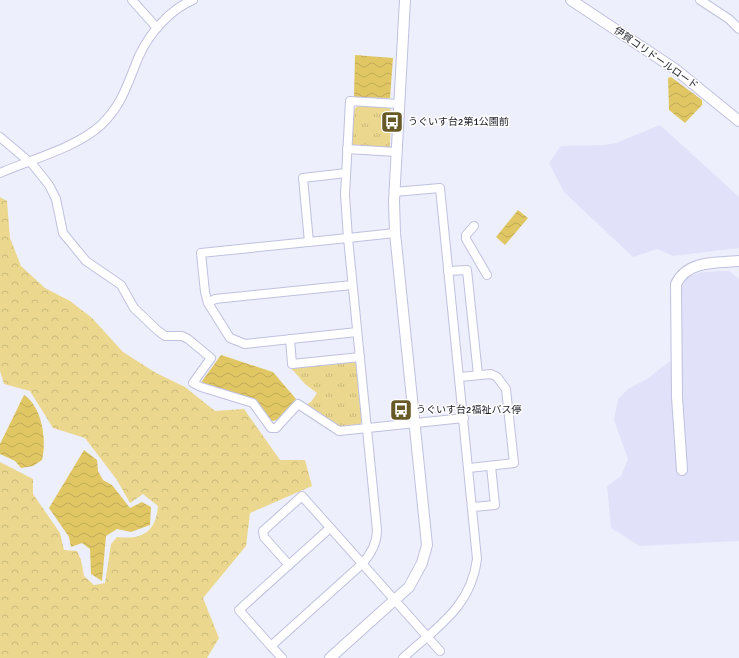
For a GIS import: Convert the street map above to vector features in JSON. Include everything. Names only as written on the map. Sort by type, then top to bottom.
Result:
[{"type":"street","points":[[132,0],[157,28]]},
{"type":"street","points":[[0,173],[71,144],[102,124],[127,89],[139,57],[157,28],[181,6],[193,0]]},
{"type":"street","points":[[330,658],[413,582],[422,563],[427,545],[395,233],[394,192],[405,0]]},
{"type":"street","name":"伊賀コリドールロード","points":[[571,0],[675,69],[739,121]]},
{"type":"street","points":[[700,0],[729,19],[739,29]]},
{"type":"street","points":[[271,646],[362,564],[373,549],[377,535],[345,216],[347,149],[350,101],[398,104]]},
{"type":"street","points":[[0,137],[27,161],[34,165],[52,190],[63,233],[80,254],[90,264],[121,285],[134,308],[157,330],[165,336],[182,336],[188,339],[211,358],[193,383],[201,387],[254,403],[271,428],[276,428],[298,404],[339,431],[464,418]]},
{"type":"street","points":[[347,149],[396,152]]},
{"type":"street","points":[[309,242],[303,178],[346,173]]},
{"type":"street","points":[[394,192],[440,188],[477,558],[472,584],[458,608],[403,658]]},
{"type":"street","points":[[448,271],[468,270],[484,272],[466,239],[466,235],[474,226]]},
{"type":"street","points":[[357,332],[245,344],[230,338],[208,303],[205,292],[201,253],[395,233]]},
{"type":"street","points":[[682,470],[676,397],[676,284],[682,274],[698,266],[739,261]]},
{"type":"street","points":[[468,270],[478,375]]},
{"type":"street","points":[[208,303],[215,299],[352,285]]},
{"type":"street","points":[[290,339],[292,364],[360,357]]},
{"type":"street","points":[[460,377],[491,374],[497,377],[506,389],[514,463],[469,468]]},
{"type":"street","points":[[473,507],[495,505],[491,466]]},
{"type":"street","points":[[289,565],[264,537],[263,531],[302,496],[440,651]]},
{"type":"street","points":[[282,658],[239,610],[330,528]]},
{"type":"shaded area","points":[[660,125],[739,197],[739,248],[673,256],[657,249],[633,257],[564,192],[549,163],[561,146],[604,145],[616,143]]},
{"type":"shaded area","points":[[729,271],[739,279],[739,541],[640,546],[611,528],[607,486],[621,476],[628,459],[614,420],[618,399],[628,389],[647,379],[678,355],[677,293],[682,282],[689,276],[702,272]]},
{"type":"green space","points":[[358,106],[389,107],[391,110],[390,147],[388,149],[354,147],[351,143],[353,110]]},
{"type":"green space","points":[[0,197],[7,201],[10,238],[21,266],[45,288],[70,301],[92,318],[123,352],[156,373],[185,387],[215,411],[244,409],[280,460],[305,460],[312,486],[250,513],[246,546],[203,598],[219,638],[207,658],[0,658],[0,462],[33,479],[33,494],[60,533],[64,550],[77,551],[81,560],[84,576],[94,585],[105,583],[111,544],[117,537],[134,537],[151,528],[157,515],[158,506],[143,494],[130,503],[117,480],[85,438],[53,428],[30,391],[4,384],[0,371]]},
{"type":"green space","points":[[352,360],[357,364],[363,420],[359,426],[340,428],[305,405],[311,402],[317,393],[305,384],[290,367]]},
{"type":"water","points":[[355,55],[393,58],[390,98],[354,97]]},
{"type":"water","points":[[671,77],[702,100],[702,105],[685,123],[669,110],[668,78]]},
{"type":"water","points":[[518,210],[528,218],[505,245],[496,237]]},
{"type":"water","points":[[221,355],[273,372],[296,399],[277,420],[272,421],[256,400],[203,384],[202,381]]},
{"type":"water","points":[[24,395],[30,400],[39,415],[42,424],[44,443],[42,460],[33,466],[21,468],[15,461],[0,454],[0,444]]},
{"type":"water","points":[[84,450],[97,460],[98,471],[103,480],[112,485],[130,508],[142,502],[151,507],[150,525],[131,532],[117,529],[106,536],[102,581],[91,574],[90,549],[82,543],[71,547],[69,537],[49,508]]},
{"type":"place","name":"うぐいす台2第1公園前","points":[[392,122]]},
{"type":"place","name":"うぐいす台2福祉バス停","points":[[401,410]]}]
